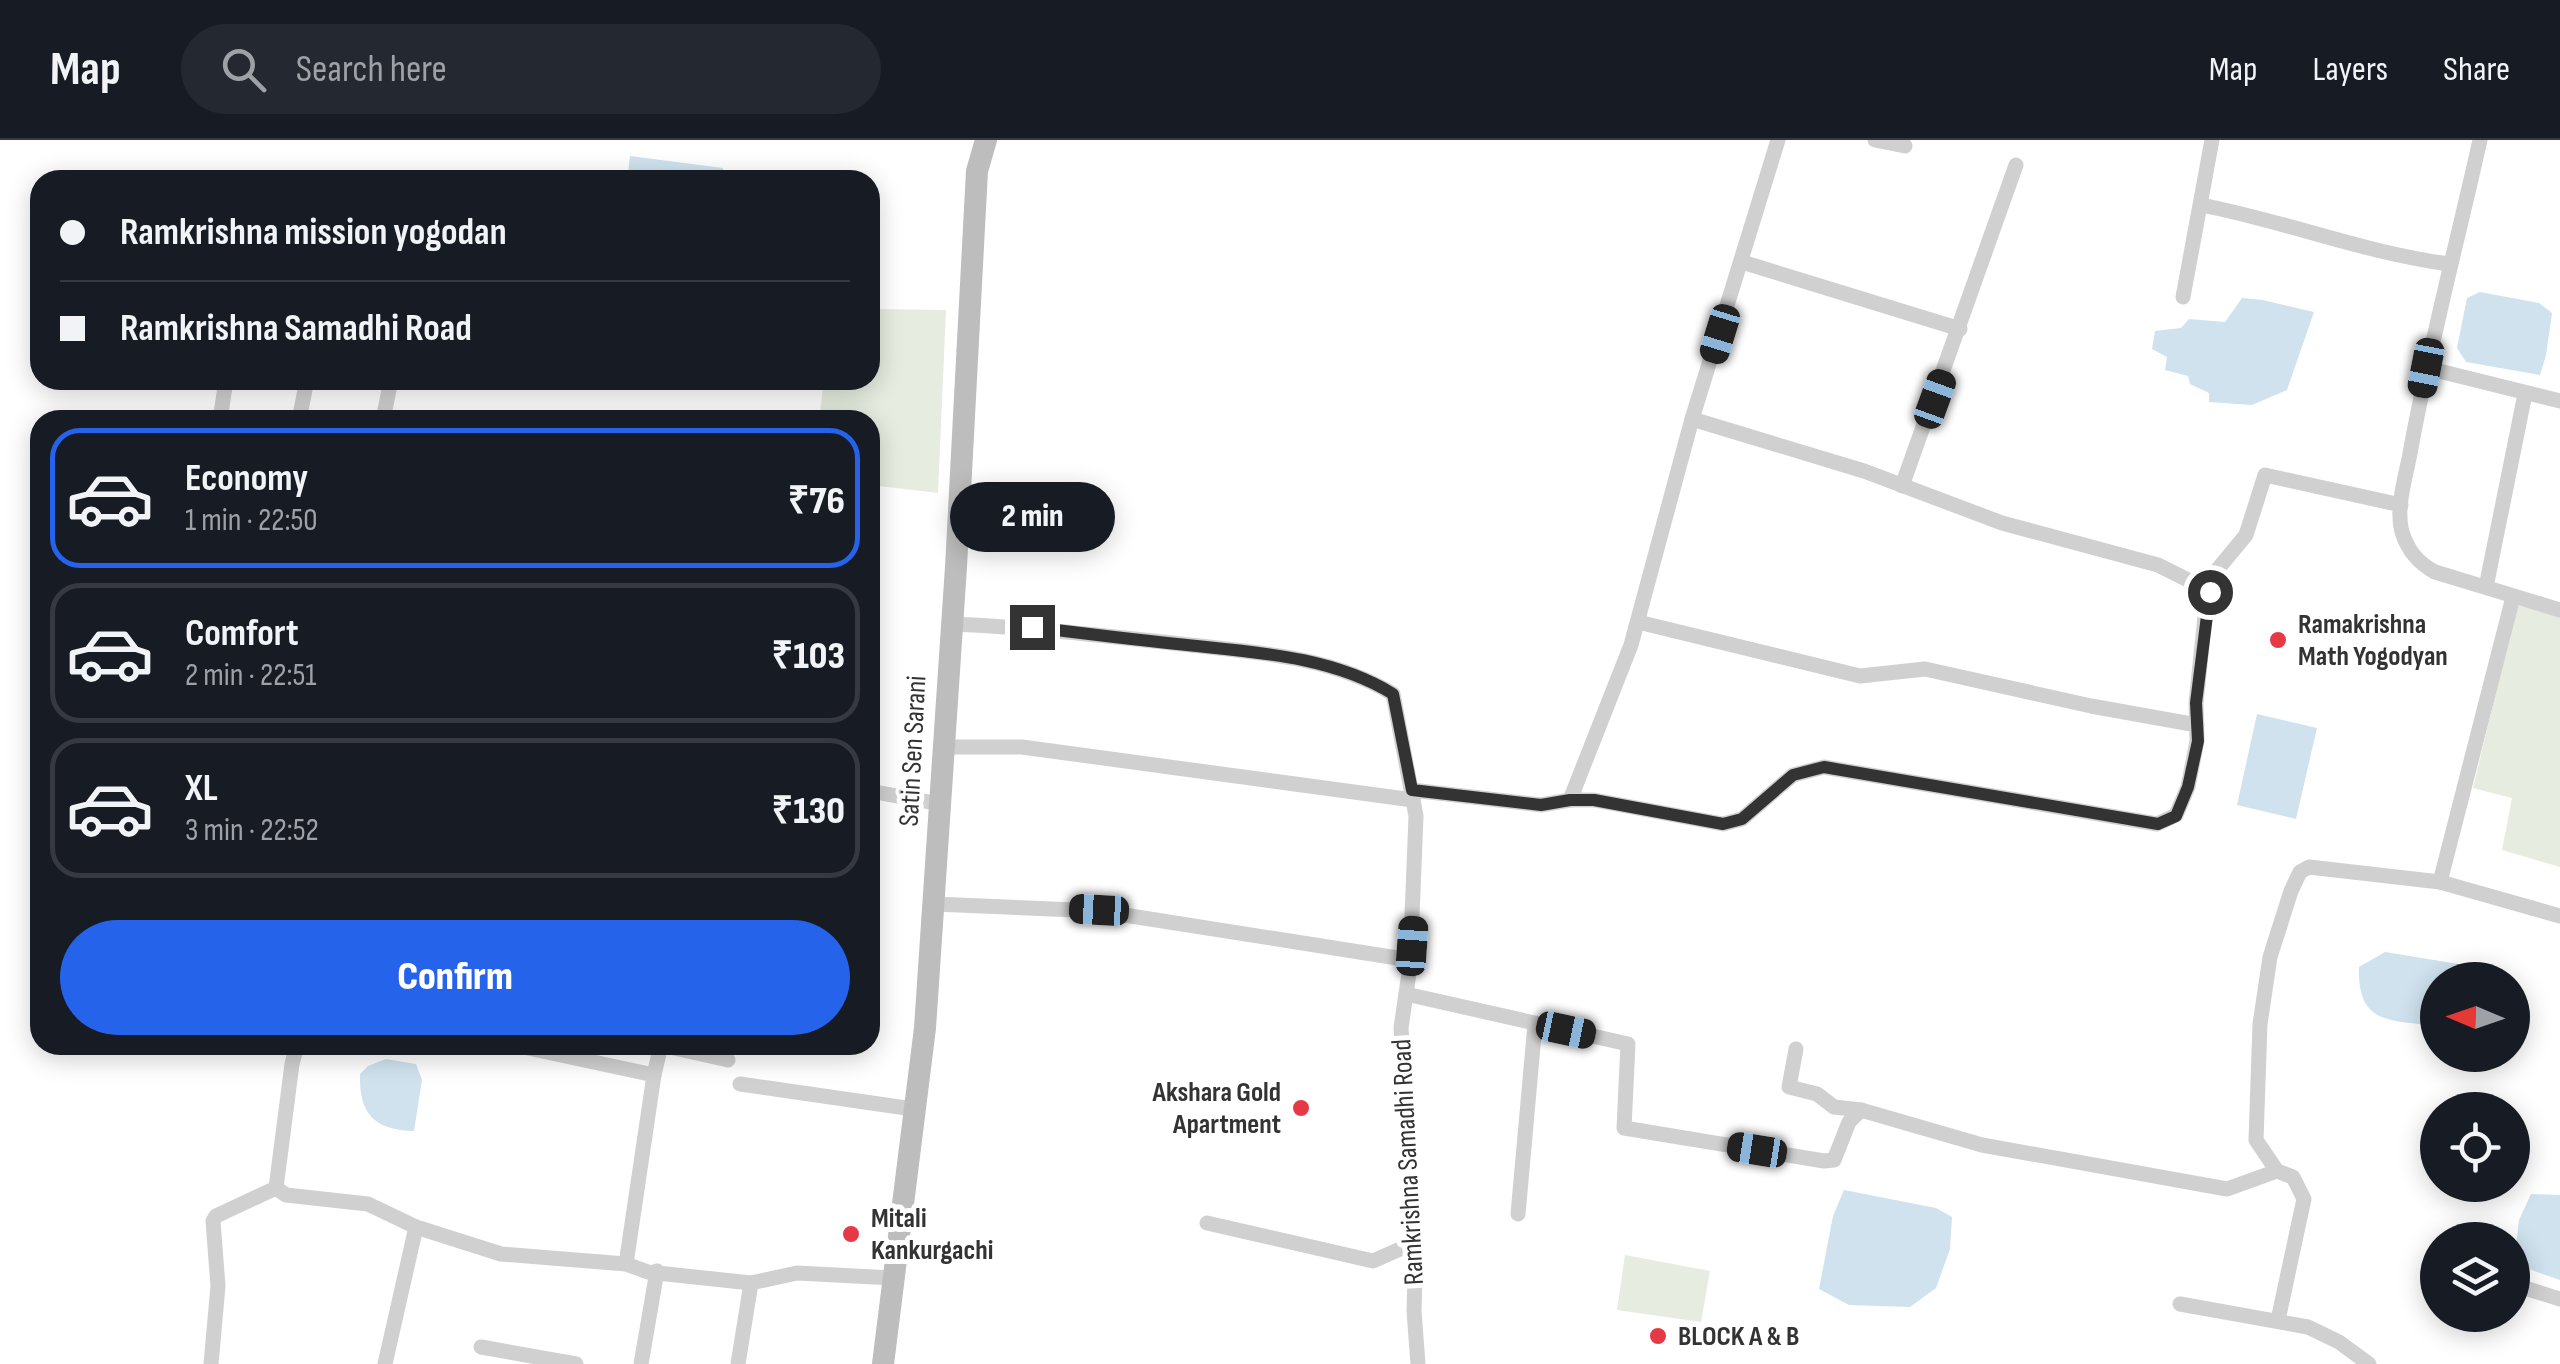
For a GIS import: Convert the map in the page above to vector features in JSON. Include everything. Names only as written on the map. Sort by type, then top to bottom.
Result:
[{"type":"main road","name":"Satin Sen Sarani","points":[[883,1364],[925,1028],[977,171],[986,140]]},
{"type":"street","points":[[1570,800],[1638,622],[1692,419],[1778,140]]},
{"type":"street","points":[[1875,140],[1905,146]]},
{"type":"street","points":[[2183,297],[2212,140]]},
{"type":"street","points":[[2480,140],[2426,368],[2401,505],[2401,530],[2417,562],[2435,572],[2560,610]]},
{"type":"street","points":[[1902,486],[2016,164]]},
{"type":"street","points":[[2200,205],[2254,215],[2398,257],[2449,264]]},
{"type":"street","points":[[1742,262],[1960,329]]},
{"type":"street","points":[[2426,368],[2560,401]]},
{"type":"street","points":[[2486,587],[2525,394]]},
{"type":"street","points":[[1692,419],[1864,471],[2002,523],[2158,565],[2210,592]]},
{"type":"street","points":[[944,747],[1022,748],[1412,795],[1541,805],[1594,800],[1723,824],[1742,819],[1793,775],[1824,767],[2158,824],[2176,816],[2188,787],[2198,741],[2196,703],[2216,570],[2246,535],[2264,475],[2401,505]]},
{"type":"street","points":[[2440,882],[2513,596]]},
{"type":"street","points":[[1638,622],[1860,676],[1925,669],[2196,725]]},
{"type":"street","name":"Ramkrishna Samadhi Road","points":[[952,624],[1050,629],[1238,651],[1336,667],[1368,678],[1393,694],[1412,795],[1415,899],[1400,1028],[1416,1242],[1414,1312],[1418,1364]]},
{"type":"street","points":[[880,793],[940,804]]},
{"type":"street","points":[[2278,1320],[2304,1199],[2293,1178],[2276,1172],[2256,1140],[2260,1024],[2270,957],[2300,872],[2309,867],[2440,882],[2560,916]]},
{"type":"street","points":[[934,904],[1099,910],[1410,960]]},
{"type":"street","points":[[1406,994],[1628,1044],[1624,1128],[1824,1161],[1834,1160],[1849,1122],[1861,1110]]},
{"type":"street","points":[[1518,1214],[1536,1024]]},
{"type":"street","points":[[1796,1049],[1789,1088],[1817,1094],[1834,1107],[1861,1110],[1982,1145],[2227,1189],[2276,1172]]},
{"type":"street","points":[[276,1188],[295,1055]]},
{"type":"street","points":[[561,1055],[654,1075]]},
{"type":"street","points":[[626,1264],[659,1055]]},
{"type":"street","points":[[706,1055],[728,1060]]},
{"type":"street","points":[[740,1084],[913,1109]]},
{"type":"street","points":[[276,1188],[286,1195],[368,1204],[416,1227],[502,1254],[626,1264],[648,1272],[751,1284],[797,1274],[893,1278]]},
{"type":"street","points":[[211,1364],[218,1286],[213,1221],[216,1216],[276,1188]]},
{"type":"street","points":[[1207,1223],[1373,1261],[1416,1242]]},
{"type":"street","points":[[385,1364],[416,1227]]},
{"type":"street","points":[[642,1364],[657,1271]]},
{"type":"street","points":[[738,1364],[751,1284]]},
{"type":"street","points":[[2530,1290],[2560,1299]]},
{"type":"street","points":[[2180,1304],[2278,1320],[2324,1334],[2369,1364]]},
{"type":"street","points":[[481,1347],[576,1364]]},
{"type":"shaded area","points":[[880,309],[946,310],[938,493],[880,486],[880,410],[820,410],[823,390],[880,390]]},
{"type":"shaded area","points":[[2517,605],[2560,614],[2560,867],[2502,850],[2512,798],[2473,788]]},
{"type":"shaded area","points":[[1625,1255],[1710,1271],[1701,1322],[1617,1310]]},
{"type":"water","points":[[630,156],[723,168],[723,170],[628,170]]},
{"type":"water","points":[[2480,292],[2539,303],[2552,313],[2540,375],[2466,362],[2457,348],[2467,298]]},
{"type":"water","points":[[2242,298],[2314,312],[2287,390],[2252,405],[2209,402],[2209,393],[2190,384],[2188,376],[2165,370],[2167,357],[2152,349],[2155,331],[2181,328],[2189,319],[2225,322]]},
{"type":"water","points":[[2257,714],[2317,728],[2296,819],[2237,805]]},
{"type":"water","points":[[2385,952],[2446,962],[2420,962],[2420,1024],[2392,1020],[2371,1010],[2360,986],[2359,967]]},
{"type":"water","points":[[386,1059],[416,1064],[422,1080],[414,1131],[379,1123],[362,1100],[360,1074]]},
{"type":"water","points":[[1844,1190],[1936,1208],[1952,1217],[1950,1249],[1936,1288],[1910,1307],[1849,1305],[1819,1289],[1833,1216]]},
{"type":"water","points":[[2560,1195],[2560,1280],[2530,1269],[2530,1222],[2519,1222],[2530,1196]]},
{"type":"place","name":"Ramakrishna Math Yogodyan","points":[[2278,640]]},
{"type":"place","name":"Akshara Gold Apartment","points":[[1301,1108]]},
{"type":"place","name":"Mitali Kankurgachi","points":[[851,1234]]},
{"type":"place","name":"BLOCK A & B","points":[[1658,1336]]},
{"type":"route","points":[[1032,627],[1238,651],[1336,667],[1368,678],[1393,694],[1412,790],[1541,805],[1594,800],[1723,824],[1742,819],[1793,775],[1824,767],[2158,824],[2176,816],[2188,787],[2198,741],[2196,703],[2210,592]]}]
